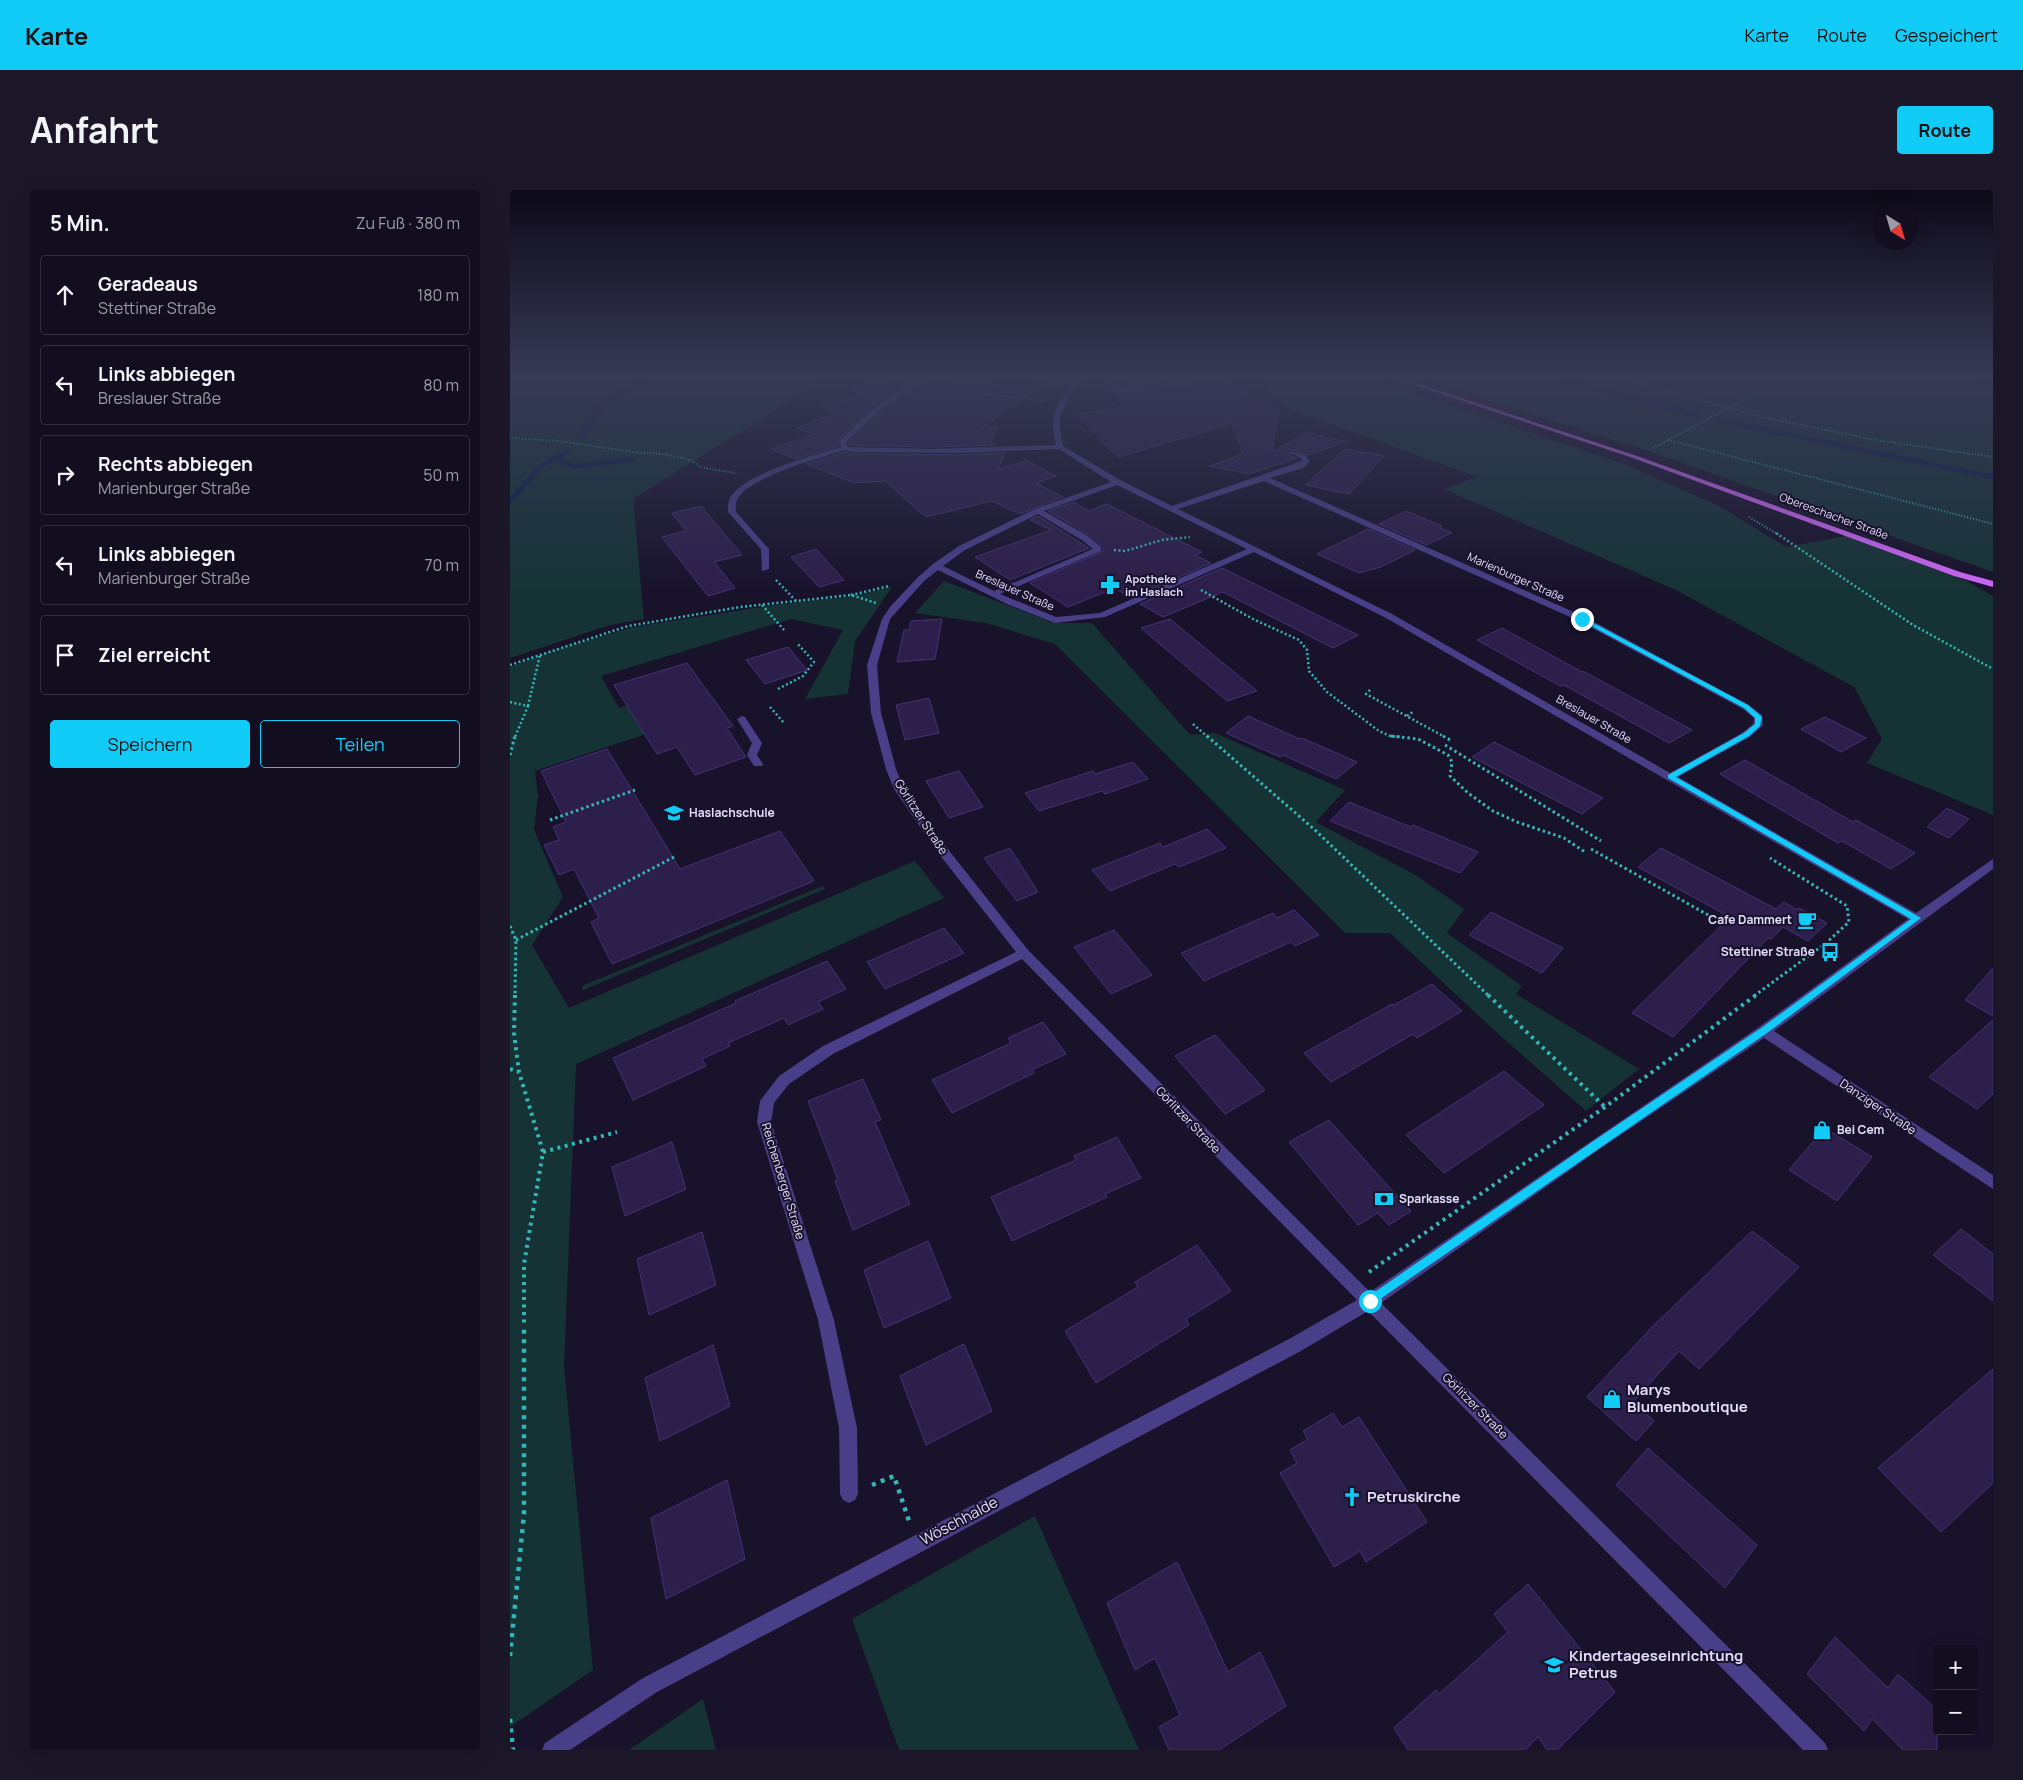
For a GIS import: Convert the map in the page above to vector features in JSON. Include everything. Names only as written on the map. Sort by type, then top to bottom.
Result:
[{"type":"main road","name":"Obereschacher Straße","points":[[1610,449],[1957,574],[1993,584]]},
{"type":"main road","name":"Obereschacher Straße","points":[[1957,574],[1993,592]]},
{"type":"street","points":[[765,569],[765,549],[732,512],[733,499],[742,488],[763,476],[843,449]]},
{"type":"street","points":[[848,449],[899,452],[970,452],[1028,449]]},
{"type":"street","name":"Breslauer Straße","points":[[1063,449],[1118,482],[1389,616],[1917,918]]},
{"type":"street","points":[[1172,509],[1300,466],[1306,462],[1304,457],[1292,452]]},
{"type":"street","name":"Marienburger Straße","points":[[1264,478],[1582,619],[1729,697],[1759,717],[1758,725],[1746,735],[1671,777]]},
{"type":"street","name":"Görlitzer Straße","points":[[1118,482],[1038,511],[962,548],[921,578],[893,609],[886,619],[872,665],[876,713],[890,768],[900,789],[942,852],[1024,953],[1351,1284],[1818,1750]]},
{"type":"street","points":[[993,594],[1098,549],[1086,538],[1038,511]]},
{"type":"street","name":"Breslauer Straße","points":[[936,566],[993,594],[1055,620],[1102,615],[1255,549]]},
{"type":"street","points":[[742,719],[757,743],[752,756],[758,764]]},
{"type":"street","points":[[1370,1301],[1595,1144],[1764,1030],[1993,863]]},
{"type":"street","name":"Reichenberger Straße","points":[[849,1494],[848,1428],[826,1320],[764,1122],[767,1101],[784,1080],[828,1050],[1024,953]]},
{"type":"street","name":"Danziger Straße","points":[[1764,1030],[1993,1183]]},
{"type":"street","name":"Wöschhalde","points":[[552,1750],[650,1685],[1296,1344],[1370,1301]]},
{"type":"path","points":[[611,449],[664,454],[691,460],[700,468],[763,476]]},
{"type":"path","points":[[1635,457],[1651,449]]},
{"type":"path","points":[[1702,449],[1993,524]]},
{"type":"path","points":[[1937,449],[1993,457]]},
{"type":"path","points":[[1743,514],[1784,538],[1913,625],[1993,669]]},
{"type":"path","points":[[1098,549],[1125,551],[1162,540],[1191,537]]},
{"type":"path","points":[[765,569],[797,602]]},
{"type":"path","points":[[510,666],[540,654],[628,626],[762,605],[851,595],[921,578]]},
{"type":"path","points":[[1183,580],[1253,619],[1300,640],[1308,650],[1309,671],[1327,692],[1379,731],[1390,736],[1418,739],[1448,755],[1452,762],[1450,776],[1483,805],[1516,822],[1529,824],[1564,838],[1585,852]]},
{"type":"path","points":[[851,595],[893,609]]},
{"type":"path","points":[[762,605],[784,630]]},
{"type":"path","points":[[778,689],[802,679],[810,672],[814,662],[797,642]]},
{"type":"path","points":[[510,755],[514,739],[528,706],[540,654]]},
{"type":"path","points":[[1370,690],[1366,694],[1452,741]]},
{"type":"path","points":[[510,702],[528,706]]},
{"type":"path","points":[[770,707],[784,723]]},
{"type":"path","points":[[1407,716],[1414,711]]},
{"type":"path","points":[[1193,724],[1315,830],[1606,1107]]},
{"type":"path","points":[[1445,745],[1602,841]]},
{"type":"path","points":[[550,820],[635,790]]},
{"type":"path","points":[[1591,848],[1717,920]]},
{"type":"path","points":[[1351,1284],[1606,1107],[1826,943],[1849,922],[1847,906],[1762,853]]},
{"type":"path","points":[[516,940],[674,857]]},
{"type":"path","points":[[510,926],[516,940],[512,1034],[519,1072],[543,1152],[524,1264],[524,1514],[510,1656]]},
{"type":"path","points":[[510,1069],[519,1072]]},
{"type":"path","points":[[543,1152],[617,1132]]},
{"type":"path","points":[[849,1494],[894,1476],[917,1543]]},
{"type":"path","points":[[510,1719],[513,1750]]},
{"type":"green space","points":[[510,449],[713,449],[633,499],[644,619],[610,625],[510,658]]},
{"type":"green space","points":[[1399,449],[1579,449],[1624,464],[1719,506],[1786,547],[1846,536],[1967,581],[1993,596],[1993,815],[1867,763],[1882,739],[1854,687],[1676,590],[1444,489],[1477,477]]},
{"type":"green space","points":[[1641,449],[1993,449],[1993,572]]},
{"type":"green space","points":[[944,581],[1054,623],[1092,623],[1190,735],[1215,733],[1345,790],[1316,822],[1417,876],[1464,909],[1447,933],[1522,986],[1516,994],[1639,1069],[1586,1111],[1494,1030],[1390,933],[1345,933],[1055,644],[986,623],[915,613]]},
{"type":"green space","points":[[892,587],[855,641],[848,694],[805,699],[843,630],[791,619],[601,676],[619,708],[655,697],[673,725],[535,771],[538,796],[534,830],[563,897],[532,945],[569,1008],[915,861],[944,898],[576,1064],[564,1366],[593,1670],[510,1727],[510,667],[553,650],[633,627],[773,605],[845,597]]},
{"type":"green space","points":[[823,886],[825,889],[583,990],[582,986]]},
{"type":"green space","points":[[1035,1516],[1139,1750],[899,1750],[852,1619]]},
{"type":"green space","points":[[703,1699],[716,1750],[629,1750]]},
{"type":"building","points":[[772,449],[830,449],[795,459]]},
{"type":"building","points":[[1109,449],[1146,449],[1119,457]]},
{"type":"building","points":[[1241,449],[1272,449],[1272,452],[1278,449],[1326,449],[1307,455],[1289,449],[1289,455],[1297,458],[1249,474],[1209,466],[1243,454]]},
{"type":"building","points":[[1345,449],[1384,456],[1349,494],[1305,485]]},
{"type":"building","points":[[845,452],[852,454],[956,455],[1005,453],[998,469],[1027,461],[1056,476],[1036,483],[1063,497],[1020,514],[992,501],[926,517],[885,481],[854,483],[806,464]]},
{"type":"building","points":[[1074,502],[1089,511],[1107,504],[1202,552],[1195,555],[1211,563],[1131,598],[1115,588],[1068,607],[1030,583],[1103,551],[1102,546],[1089,535],[1048,511]]},
{"type":"building","points":[[701,506],[742,555],[714,562],[735,588],[708,596],[662,537],[686,531],[672,513]]},
{"type":"building","points":[[1406,511],[1442,526],[1440,528],[1452,533],[1426,545],[1379,524]]},
{"type":"building","points":[[1038,516],[1089,548],[1010,580],[975,557],[1051,530],[1030,520]]},
{"type":"building","points":[[1368,529],[1415,550],[1381,567],[1359,573],[1317,554]]},
{"type":"building","points":[[816,549],[844,580],[819,587],[791,557]]},
{"type":"building","points":[[1222,568],[1358,635],[1333,648],[1223,592],[1163,617],[1140,604]]},
{"type":"building","points":[[942,619],[935,659],[897,662],[904,630],[909,630],[911,621]]},
{"type":"building","points":[[1170,619],[1257,691],[1227,701],[1141,628]]},
{"type":"building","points":[[1502,628],[1692,730],[1669,743],[1477,640]]},
{"type":"building","points":[[788,647],[807,670],[765,684],[746,660]]},
{"type":"building","points":[[687,663],[733,726],[727,728],[746,757],[695,775],[677,747],[657,754],[614,685]]},
{"type":"building","points":[[929,698],[939,733],[905,740],[896,705]]},
{"type":"building","points":[[1248,716],[1357,762],[1336,779],[1283,755],[1280,757],[1226,733]]},
{"type":"building","points":[[1825,717],[1866,738],[1841,752],[1801,729]]},
{"type":"building","points":[[1494,742],[1603,798],[1582,814],[1472,757]]},
{"type":"building","points":[[607,749],[680,869],[780,831],[814,881],[612,964],[591,922],[599,918],[574,869],[559,875],[544,845],[559,840],[553,827],[566,822],[541,771]]},
{"type":"building","points":[[1745,760],[1853,822],[1856,820],[1915,853],[1891,869],[1842,841],[1838,843],[1720,774]]},
{"type":"building","points":[[1133,762],[1148,779],[1105,794],[1102,791],[1039,811],[1025,793],[1093,771],[1095,774]]},
{"type":"building","points":[[959,771],[983,807],[949,818],[926,781]]},
{"type":"building","points":[[1349,802],[1411,827],[1413,825],[1478,852],[1460,873],[1330,821]]},
{"type":"building","points":[[1947,808],[1969,819],[1949,838],[1927,827]]},
{"type":"building","points":[[1207,829],[1226,848],[1179,867],[1175,864],[1110,891],[1092,870],[1160,843],[1163,847]]},
{"type":"building","points":[[1010,848],[1038,892],[1017,901],[984,858]]},
{"type":"building","points":[[1661,848],[1776,909],[1784,902],[1827,923],[1808,941],[1783,927],[1771,939],[1768,938],[1673,1037],[1632,1013],[1730,917],[1638,867]]},
{"type":"building","points":[[1294,910],[1319,935],[1295,946],[1291,942],[1204,981],[1181,953],[1273,913],[1277,918]]},
{"type":"building","points":[[1491,912],[1563,948],[1542,973],[1469,935]]},
{"type":"building","points":[[944,928],[964,953],[885,989],[867,962]]},
{"type":"building","points":[[1114,930],[1152,975],[1111,994],[1074,947]]},
{"type":"building","points":[[827,961],[846,989],[818,1002],[823,1009],[788,1025],[784,1018],[728,1043],[730,1046],[702,1059],[706,1066],[633,1100],[613,1058],[736,1003],[735,1001]]},
{"type":"building","points":[[1993,968],[1993,1016],[1965,1000]]},
{"type":"building","points":[[1432,984],[1462,1011],[1417,1038],[1413,1034],[1331,1082],[1304,1053],[1392,1004],[1394,1005]]},
{"type":"building","points":[[1993,1020],[1993,1094],[1977,1109],[1929,1077]]},
{"type":"building","points":[[1043,1022],[1066,1054],[1032,1070],[1034,1073],[952,1113],[932,1080],[1011,1043],[1008,1038]]},
{"type":"building","points":[[1215,1035],[1265,1090],[1225,1114],[1175,1056]]},
{"type":"building","points":[[1504,1071],[1544,1105],[1444,1173],[1406,1135]]},
{"type":"building","points":[[863,1079],[881,1120],[875,1122],[910,1204],[853,1230],[835,1181],[838,1180],[808,1101]]},
{"type":"building","points":[[1329,1120],[1411,1211],[1389,1225],[1378,1213],[1358,1225],[1289,1142]]},
{"type":"building","points":[[1825,1128],[1872,1157],[1837,1201],[1789,1170]]},
{"type":"building","points":[[1117,1137],[1141,1178],[1105,1194],[1107,1197],[1012,1241],[991,1197],[1076,1160],[1074,1156]]},
{"type":"building","points":[[672,1142],[686,1189],[625,1216],[612,1167]]},
{"type":"building","points":[[1961,1229],[1993,1254],[1993,1301],[1933,1255]]},
{"type":"building","points":[[1752,1231],[1799,1267],[1699,1369],[1679,1351],[1633,1402],[1654,1421],[1636,1441],[1587,1397],[1652,1327]]},
{"type":"building","points":[[702,1232],[716,1285],[649,1315],[637,1259]]},
{"type":"building","points":[[928,1241],[951,1298],[884,1328],[864,1270]]},
{"type":"building","points":[[1197,1245],[1231,1291],[1186,1319],[1189,1325],[1096,1383],[1065,1331],[1138,1287],[1135,1282]]},
{"type":"building","points":[[964,1344],[992,1411],[926,1445],[900,1376]]},
{"type":"building","points":[[713,1345],[730,1406],[660,1441],[645,1378]]},
{"type":"building","points":[[1993,1369],[1993,1483],[1941,1532],[1878,1468]]},
{"type":"building","name":"Petruskirche","points":[[1333,1413],[1342,1427],[1359,1417],[1427,1522],[1366,1562],[1360,1551],[1334,1567],[1280,1473],[1297,1463],[1290,1450],[1308,1439],[1303,1431]]},
{"type":"building","points":[[1648,1448],[1757,1545],[1725,1588],[1616,1485]]},
{"type":"building","points":[[727,1480],[745,1559],[666,1599],[651,1518]]},
{"type":"building","points":[[1177,1562],[1228,1672],[1260,1652],[1286,1706],[1219,1750],[1169,1750],[1159,1727],[1180,1715],[1155,1658],[1135,1670],[1107,1603]]},
{"type":"building","name":"Kindertageseinrichtung Petrus","points":[[1528,1584],[1615,1692],[1557,1750],[1547,1750],[1538,1737],[1525,1750],[1408,1750],[1394,1728],[1436,1690],[1439,1694],[1508,1632],[1494,1614]]},
{"type":"building","points":[[1835,1637],[1888,1688],[1898,1674],[1933,1706],[1933,1735],[1937,1735],[1937,1750],[1903,1750],[1872,1719],[1864,1731],[1807,1674]]},
{"type":"waterway","points":[[1857,449],[1993,477]]},
{"type":"waterway","points":[[510,501],[541,466],[568,451]]},
{"type":"waterway","points":[[560,456],[562,462],[576,466],[634,459]]},
{"type":"place","name":"Apotheke im Haslach","points":[[1110,585]]},
{"type":"place","name":"Haslachschule","points":[[674,813]]},
{"type":"place","name":"Cafe Dammert","points":[[1807,920]]},
{"type":"place","name":"Stettiner Straße","points":[[1830,952]]},
{"type":"place","name":"Bei Cem","points":[[1822,1130]]},
{"type":"place","name":"Sparkasse","points":[[1384,1199]]},
{"type":"place","name":"Marys Blumenboutique","points":[[1612,1399]]},
{"type":"place","name":"Petruskirche","points":[[1352,1497]]},
{"type":"place","name":"Kindertageseinrichtung Petrus","points":[[1554,1665]]},
{"type":"route","points":[[1370,1301],[1433,1259],[1595,1144],[1764,1030],[1917,918],[1671,777],[1746,735],[1758,725],[1759,717],[1746,707],[1582,619]]}]
